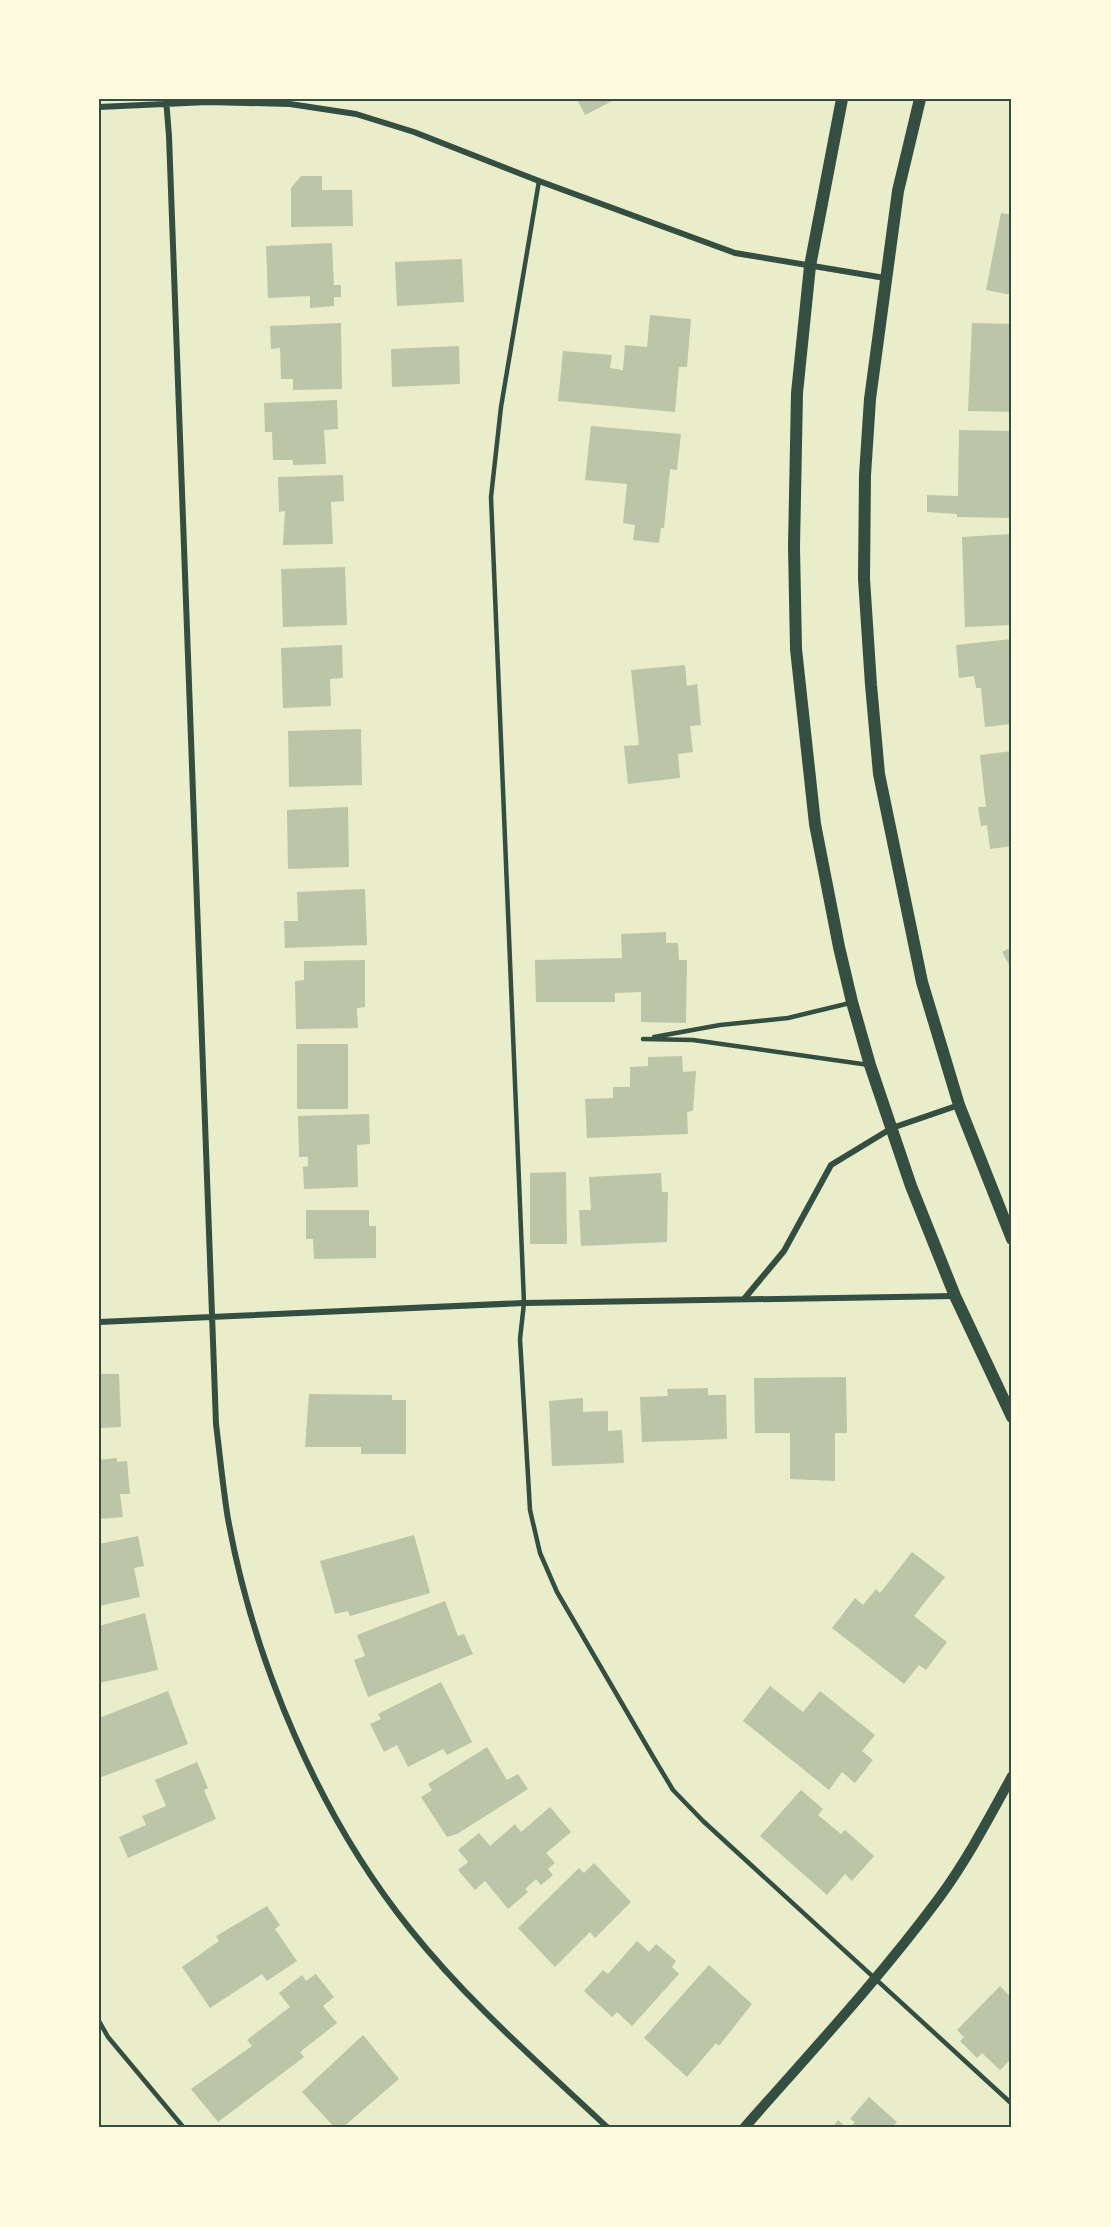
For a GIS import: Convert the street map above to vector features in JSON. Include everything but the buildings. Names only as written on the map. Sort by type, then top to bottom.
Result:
[{"type":"main road","points":[[842,99],[810,266],[797,393],[794,547],[796,649],[815,824],[852,1002],[870,1065],[911,1186],[955,1296],[1012,1417]]},
{"type":"main road","points":[[920,99],[898,191],[870,399],[865,476],[864,579],[871,685],[879,774],[922,982],[959,1105],[1012,1239]]},
{"type":"street","points":[[99,107],[166,101],[290,104],[356,114],[414,132],[735,254],[885,278]]},
{"type":"street","points":[[166,101],[211,1318],[216,1424],[228,1519],[248,1603],[271,1674],[308,1765],[357,1857],[410,1929],[486,2015],[609,2128]]},
{"type":"street","points":[[744,1299],[784,1251],[831,1165],[892,1128],[959,1105]]},
{"type":"street","points":[[99,1322],[524,1304],[955,1296]]},
{"type":"street","points":[[744,2128],[875,1978],[939,1898],[969,1852],[1012,1776]]},
{"type":"lane","points":[[539,181],[501,407],[491,497],[524,1304],[520,1339],[530,1510],[540,1553],[557,1592],[673,1790],[703,1821],[1012,2104]]},
{"type":"lane","points":[[852,1002],[788,1018],[720,1025],[643,1039],[693,1040],[870,1065]]},
{"type":"lane","points":[[99,2021],[108,2037],[184,2128]]}]
